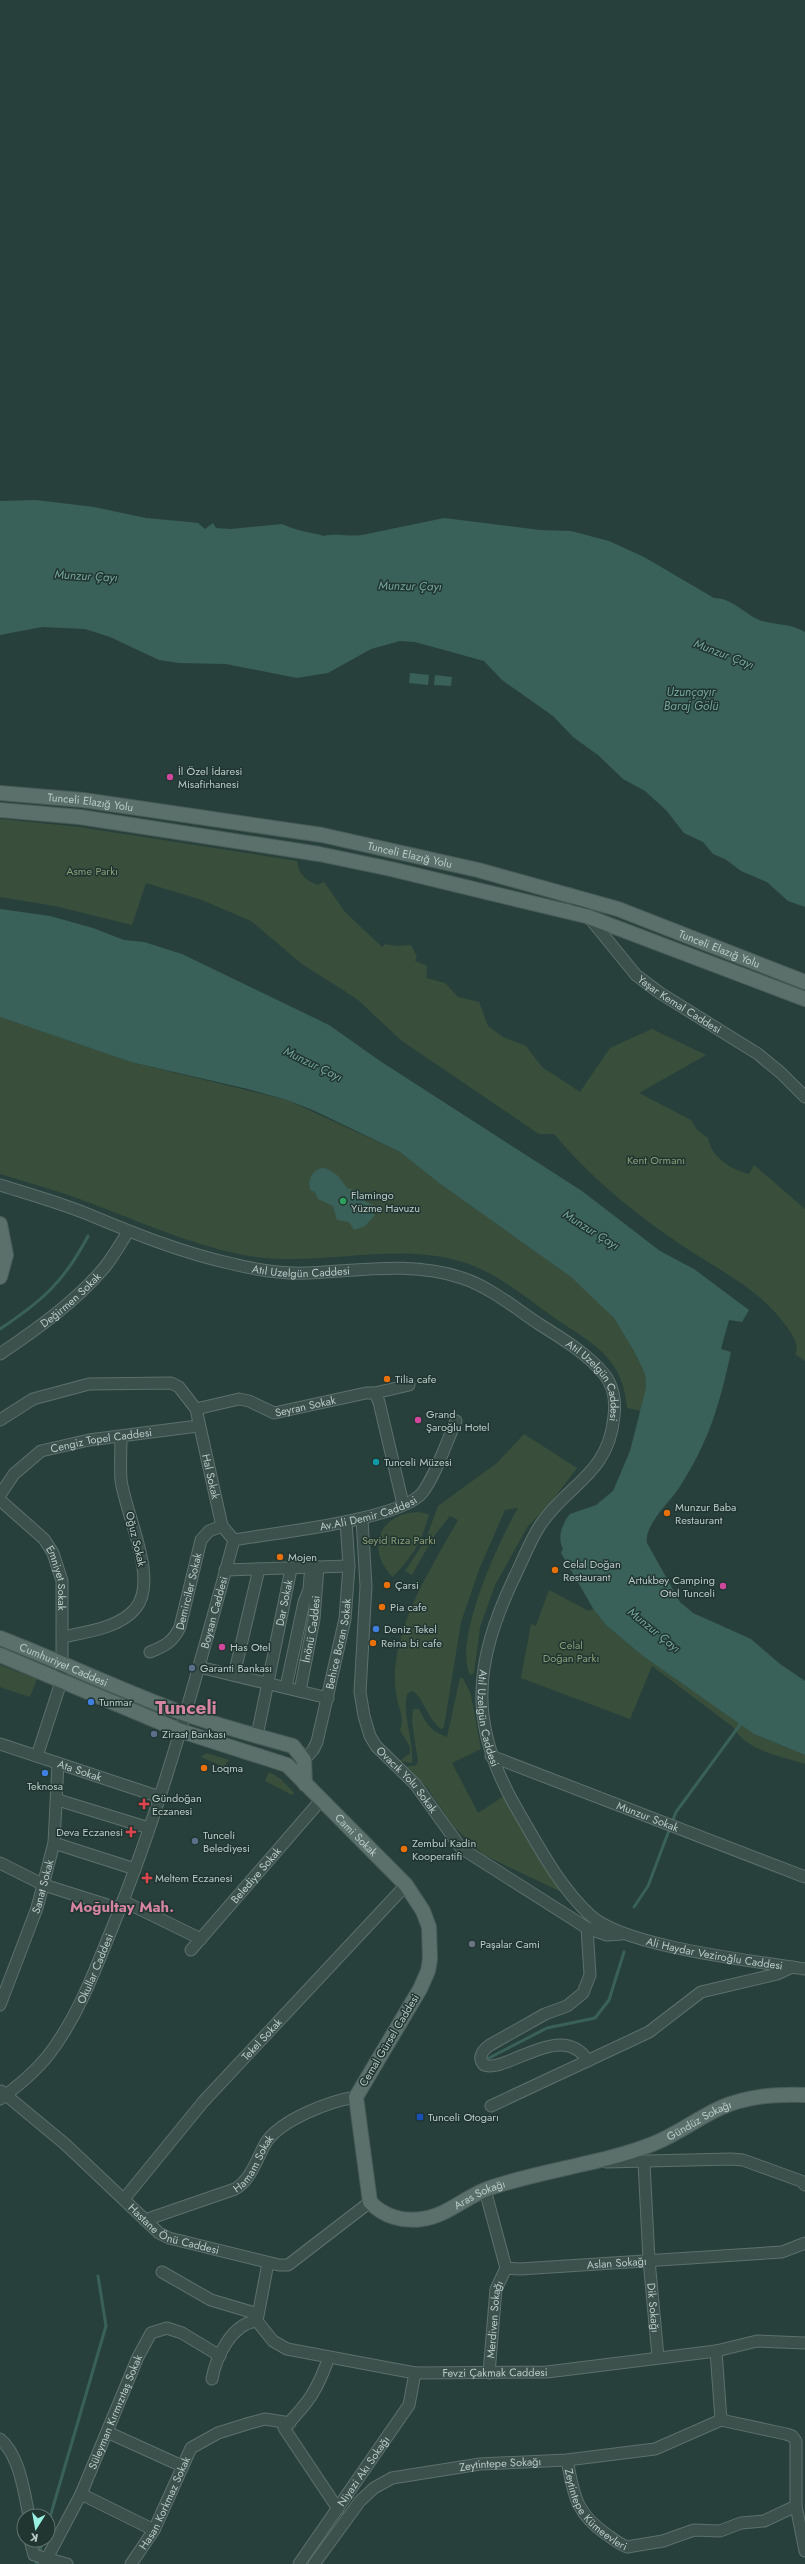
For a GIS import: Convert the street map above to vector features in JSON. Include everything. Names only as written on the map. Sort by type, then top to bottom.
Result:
[{"type":"main road","name":"Tunceli Elazığ Yolu","points":[[0,793],[83,800],[322,835],[478,870],[570,894],[618,909],[805,982]]},
{"type":"main road","name":"Tunceli Elazığ Yolu","points":[[0,810],[80,817],[319,854],[391,868],[586,916],[805,999]]},
{"type":"main road","points":[[0,1224],[6,1255],[0,1277]]},
{"type":"main road","name":"Cumhuriyet Caddesi","points":[[0,1638],[63,1662],[128,1691],[187,1714],[293,1746],[304,1760]]},
{"type":"main road","name":"Cami Sokak","points":[[0,1655],[62,1679],[181,1731],[276,1760],[287,1765],[406,1886]]},
{"type":"main road","points":[[304,1760],[305,1784]]},
{"type":"main road","name":"Cemal Gürsel Caddesi","points":[[370,2202],[356,2097],[428,1971],[431,1944],[429,1927],[424,1911],[406,1886]]},
{"type":"main road","name":"Gündüz Sokağı","points":[[596,2161],[651,2145],[719,2108],[768,2094],[805,2096]]},
{"type":"main road","name":"Aras Sokağı","points":[[370,2202],[377,2210],[391,2217],[407,2220],[422,2219],[437,2215],[485,2190],[596,2161]]},
{"type":"street","name":"Yaşar Kemal Caddesi","points":[[570,894],[586,916],[626,963],[648,985],[758,1054],[781,1073],[805,1098]]},
{"type":"street","name":"Atıl Uzelgün Caddesi","points":[[0,1185],[85,1213],[128,1232],[222,1262],[255,1269],[302,1273],[414,1268],[465,1279],[491,1292],[572,1346],[604,1373],[610,1382],[615,1408],[610,1439],[591,1472],[538,1528],[497,1614],[484,1663],[481,1694],[482,1708],[491,1756],[507,1792],[554,1874],[592,1918],[624,1934]]},
{"type":"street","name":"Değirmen Sokak","points":[[0,1354],[43,1324],[90,1282],[109,1262],[128,1232]]},
{"type":"street","points":[[0,1420],[33,1399],[89,1384],[171,1383],[178,1387],[196,1409]]},
{"type":"street","name":"Seyran Sokak","points":[[196,1409],[239,1399],[249,1401],[274,1413],[409,1385]]},
{"type":"street","points":[[375,1393],[379,1402],[403,1504]]},
{"type":"street","name":"Hal Sokak","points":[[196,1409],[198,1426],[222,1526],[234,1540]]},
{"type":"street","name":"Av.Ali Demir Caddesi","points":[[234,1540],[362,1519],[413,1500],[426,1488],[456,1421]]},
{"type":"street","name":"Cengiz Topel Caddesi","points":[[0,1495],[14,1474],[41,1451],[57,1445],[198,1426]]},
{"type":"street","name":"Oğuz Sokak","points":[[63,1638],[113,1623],[135,1609],[141,1600],[143,1569],[121,1480],[121,1437]]},
{"type":"street","name":"Emniyet Sokak","points":[[0,1500],[36,1529],[53,1553],[62,1581],[62,1679],[37,1756]]},
{"type":"street","name":"Ovacık Yolu Sokak","points":[[362,1519],[366,1586],[360,1692],[364,1716],[370,1736],[376,1746],[415,1784],[461,1848],[587,1928],[607,1935],[624,1934]]},
{"type":"street","name":"Behice Boran Sokak","points":[[304,1760],[313,1750],[317,1742],[344,1626],[349,1566],[346,1522]]},
{"type":"street","name":"Demirciler Sokak","points":[[150,1652],[171,1643],[176,1637],[180,1627],[201,1540],[209,1531],[222,1526]]},
{"type":"street","name":"Boysan Caddesi","points":[[181,1731],[187,1714],[234,1540]]},
{"type":"street","points":[[225,1570],[349,1566]]},
{"type":"street","name":"İnönü Caddesi","points":[[286,1688],[304,1602],[309,1590],[314,1567]]},
{"type":"street","name":"İnönü Caddesi","points":[[300,1691],[314,1619],[314,1567]]},
{"type":"street","points":[[234,1675],[259,1569]]},
{"type":"street","name":"Dar Sokak","points":[[257,1736],[290,1569]]},
{"type":"street","points":[[200,1667],[328,1698]]},
{"type":"street","name":"Okullar Caddesi","points":[[2,2095],[43,2062],[67,2028],[86,1991],[122,1905],[160,1797],[181,1731]]},
{"type":"street","name":"Ata Sokak","points":[[0,1744],[160,1797]]},
{"type":"street","name":"Munzur Sokak","points":[[491,1756],[805,1877]]},
{"type":"street","name":"Sanat Sokak","points":[[0,2005],[4,1986],[44,1885],[54,1843],[58,1800],[58,1763]]},
{"type":"street","points":[[58,1800],[149,1828]]},
{"type":"street","name":"Belediye Sokak","points":[[191,1950],[321,1800]]},
{"type":"street","points":[[54,1843],[135,1869]]},
{"type":"street","points":[[0,1863],[44,1885],[122,1905],[201,1939]]},
{"type":"street","name":"Tekel Sokak","points":[[124,2199],[203,2102],[406,1886]]},
{"type":"street","points":[[587,1928],[590,1975],[583,1993],[566,2006],[544,2014],[490,2045],[482,2052],[481,2058],[484,2065],[494,2067],[537,2049],[565,2046],[575,2048],[584,2054],[588,2061]]},
{"type":"street","name":"Ali Haydar Veziroğlu Caddesi","points":[[624,1934],[700,1952],[805,1969]]},
{"type":"street","points":[[491,2106],[650,2032],[701,1992],[777,1974],[793,1967]]},
{"type":"street","name":"Hastane Önü Caddesi","points":[[2,2095],[65,2144],[159,2233],[169,2238],[279,2265],[294,2262],[370,2202]]},
{"type":"street","name":"Hamam Sokak","points":[[145,2220],[236,2189],[246,2179],[268,2140],[280,2130],[325,2105],[356,2097]]},
{"type":"street","points":[[596,2161],[644,2162],[716,2158],[743,2160],[801,2181],[805,2185]]},
{"type":"street","name":"Dik Sokağı","points":[[644,2162],[649,2260],[658,2357]]},
{"type":"street","points":[[485,2190],[506,2268]]},
{"type":"street","name":"Aslan Sokağı","points":[[506,2268],[520,2270],[782,2252],[805,2243]]},
{"type":"street","points":[[258,2318],[268,2263]]},
{"type":"street","name":"Merdiven Sokağı","points":[[489,2373],[496,2289],[506,2268]]},
{"type":"street","points":[[162,2272],[211,2300],[258,2318]]},
{"type":"street","points":[[212,2380],[220,2356],[239,2328],[245,2323],[258,2318]]},
{"type":"street","name":"Fevzi Çakmak Caddesi","points":[[258,2318],[273,2341],[281,2347],[414,2372],[547,2372],[716,2351],[757,2340],[805,2343]]},
{"type":"street","name":"Süleyman Kırmızıtaş Sokak","points":[[41,2559],[66,2525],[81,2494],[138,2357],[146,2342],[157,2330],[167,2328],[177,2331],[220,2356]]},
{"type":"street","points":[[716,2351],[721,2420],[792,2436],[797,2447],[796,2506],[805,2552]]},
{"type":"street","points":[[328,2357],[314,2394],[284,2428],[338,2508]]},
{"type":"street","name":"Niyazi Akı Sokağı","points":[[299,2564],[409,2405],[414,2372]]},
{"type":"street","name":"Hasan Korkmaz Sokak","points":[[131,2564],[154,2530],[191,2448],[218,2433],[265,2419],[290,2423]]},
{"type":"street","name":"Zeytintepe Sokağı","points":[[314,2564],[360,2501],[374,2488],[392,2478],[480,2464],[567,2460],[655,2449],[721,2420]]},
{"type":"street","points":[[107,2432],[182,2466]]},
{"type":"street","points":[[0,2439],[11,2453],[27,2508]]},
{"type":"street","name":"Zeytintepe Kümeevleri","points":[[567,2460],[575,2499],[580,2510],[592,2524],[627,2547],[663,2541],[694,2530],[720,2531],[741,2523],[764,2521],[796,2506]]},
{"type":"street","points":[[81,2494],[154,2530]]},
{"type":"street","points":[[35,2548],[41,2559],[67,2564]]},
{"type":"green space","name":"Kent Ormanı","points":[[0,819],[79,827],[297,861],[299,870],[303,876],[317,885],[324,882],[345,912],[382,947],[385,944],[396,946],[411,945],[417,957],[415,961],[427,966],[426,978],[445,983],[458,997],[479,1002],[488,1026],[503,1037],[526,1046],[542,1067],[580,1092],[610,1048],[652,1029],[706,1055],[639,1093],[691,1120],[697,1130],[708,1138],[713,1151],[723,1162],[735,1169],[749,1174],[754,1165],[805,1209],[805,1361],[795,1354],[797,1349],[796,1342],[788,1328],[771,1308],[747,1287],[680,1244],[629,1207],[582,1165],[554,1134],[539,1134],[402,1041],[357,999],[302,964],[251,921],[202,900],[146,883],[132,925],[55,906],[0,897]]},
{"type":"green space","points":[[0,1017],[131,1062],[287,1100],[400,1152],[439,1183],[571,1277],[601,1304],[614,1318],[634,1351],[645,1374],[646,1388],[642,1411],[627,1408],[625,1392],[620,1378],[607,1357],[598,1348],[517,1290],[493,1275],[469,1264],[441,1257],[412,1254],[383,1254],[296,1259],[268,1258],[239,1254],[182,1238],[77,1198],[0,1174]]},
{"type":"green space","points":[[524,1434],[577,1468],[551,1502],[528,1526],[495,1585],[480,1627],[474,1673],[470,1675],[466,1659],[468,1638],[480,1590],[500,1543],[518,1508],[505,1510],[480,1567],[461,1622],[444,1727],[441,1729],[436,1725],[416,1693],[412,1691],[407,1694],[406,1711],[412,1763],[400,1761],[410,1753],[410,1747],[400,1730],[402,1718],[396,1695],[395,1681],[398,1649],[410,1610],[458,1520],[450,1516],[434,1536],[412,1575],[405,1571],[426,1539],[438,1506],[497,1463]]},
{"type":"green space","name":"Seyid Rıza Parkı","points":[[418,1512],[429,1514],[420,1541],[412,1555],[393,1577],[384,1566],[380,1556],[378,1545],[380,1535],[386,1526],[394,1519],[405,1514]]},
{"type":"green space","name":"Celal Doğan Parkı","points":[[549,1590],[589,1611],[593,1609],[607,1626],[643,1656],[756,1735],[805,1755],[805,1764],[765,1752],[747,1742],[733,1727],[652,1666],[630,1719],[521,1678],[531,1624],[536,1626]]},
{"type":"green space","points":[[0,1665],[37,1679],[30,1697],[0,1687]]},
{"type":"green space","points":[[460,1678],[463,1678],[471,1695],[481,1749],[452,1763],[478,1813],[504,1796],[528,1835],[574,1898],[484,1855],[455,1828],[428,1789],[407,1766],[415,1766],[418,1762],[412,1721],[413,1709],[419,1709],[424,1719],[433,1729],[447,1737]]},
{"type":"green space","points":[[206,1753],[229,1760],[224,1767],[201,1757]]},
{"type":"green space","points":[[269,1772],[281,1779],[294,1793],[292,1795],[265,1781]]},
{"type":"water","name":"Uzunçayır Baraj Gölü","points":[[36,500],[94,507],[146,518],[198,523],[205,529],[213,523],[216,528],[231,529],[282,524],[298,530],[324,536],[362,535],[444,518],[540,530],[571,531],[609,541],[644,557],[714,598],[727,601],[762,621],[800,629],[805,632],[805,907],[788,901],[767,882],[741,871],[725,859],[713,854],[703,842],[684,833],[666,810],[645,791],[623,779],[598,755],[573,737],[553,716],[502,680],[484,661],[415,642],[400,641],[371,649],[328,673],[297,678],[226,664],[179,663],[159,660],[110,637],[85,629],[42,627],[0,635],[0,501]]},
{"type":"water","points":[[410,673],[429,675],[428,685],[409,683]]},
{"type":"water","points":[[435,675],[452,677],[451,686],[434,685]]},
{"type":"water","name":"Munzur Çayı","points":[[0,909],[50,916],[93,928],[124,940],[144,942],[182,954],[329,1025],[380,1061],[582,1191],[660,1251],[694,1269],[749,1310],[742,1322],[729,1320],[721,1349],[731,1352],[712,1423],[698,1455],[679,1488],[658,1514],[649,1529],[647,1543],[680,1602],[693,1613],[751,1639],[780,1664],[805,1681],[805,1755],[754,1734],[643,1656],[607,1626],[594,1610],[561,1553],[563,1549],[560,1535],[570,1514],[596,1505],[613,1491],[630,1451],[646,1388],[645,1374],[634,1351],[614,1318],[571,1277],[439,1183],[400,1152],[315,1111],[287,1100],[248,1089],[131,1062],[0,1017]]},
{"type":"water","name":"Flamingo Yüzme Havuzu","points":[[322,1168],[328,1169],[338,1176],[347,1188],[361,1192],[366,1202],[373,1205],[375,1215],[365,1226],[354,1230],[349,1222],[337,1220],[333,1206],[318,1199],[315,1192],[310,1190],[309,1183],[311,1176],[315,1171]]},
{"type":"waterway","points":[[0,1329],[28,1309],[51,1289],[70,1266],[88,1236]]},
{"type":"waterway","points":[[634,1907],[648,1886],[676,1812],[742,1722]]},
{"type":"waterway","points":[[489,2058],[547,2028],[595,2018],[609,2000],[624,1952]]},
{"type":"waterway","points":[[53,2508],[106,2326],[98,2276]]},
{"type":"waterway","points":[[36,2564],[41,2548]]},
{"type":"place","name":"İl Özel İdaresi Misafirhanesi","points":[[170,777]]},
{"type":"place","name":"Flamingo Yüzme Havuzu","points":[[343,1201]]},
{"type":"place","name":"Tilia cafe","points":[[387,1379]]},
{"type":"place","name":"Grand Şaroğlu Hotel","points":[[418,1420]]},
{"type":"place","name":"Tunceli Müzesi","points":[[376,1462]]},
{"type":"place","name":"Munzur Baba Restaurant","points":[[667,1513]]},
{"type":"place","name":"Mojen","points":[[280,1557]]},
{"type":"place","name":"Celal Doğan Restaurant","points":[[555,1570]]},
{"type":"place","name":"Çarsi","points":[[387,1585]]},
{"type":"place","name":"Artukbey Camping Otel Tunceli","points":[[723,1586]]},
{"type":"place","name":"Pia cafe","points":[[382,1607]]},
{"type":"place","name":"Deniz Tekel","points":[[376,1629]]},
{"type":"place","name":"Reina bi cafe","points":[[373,1643]]},
{"type":"place","name":"Has Otel","points":[[222,1647]]},
{"type":"place","name":"Garanti Bankası","points":[[192,1668]]},
{"type":"place","name":"Tunmar","points":[[91,1702]]},
{"type":"place","name":"Ziraat Bankası","points":[[154,1734]]},
{"type":"place","name":"Loqma","points":[[204,1768]]},
{"type":"place","name":"Teknosa","points":[[45,1773]]},
{"type":"place","name":"Gündoğan Eczanesi","points":[[144,1804]]},
{"type":"place","name":"Deva Eczanesi","points":[[131,1832]]},
{"type":"place","name":"Tunceli Belediyesi","points":[[195,1841]]},
{"type":"place","name":"Zembul Kadin Kooperatifi","points":[[404,1849]]},
{"type":"place","name":"Meltem Eczanesi","points":[[147,1878]]},
{"type":"place","name":"Paşalar Cami","points":[[472,1944]]},
{"type":"place","name":"Tunceli Otogarı","points":[[420,2117]]},
{"type":"district","name":"Tunceli","points":[[186,1707]]},
{"type":"district","name":"Moğultay Mah.","points":[[122,1907]]},
{"type":"park label","name":"Asme Parkı","points":[[92,871]]}]
